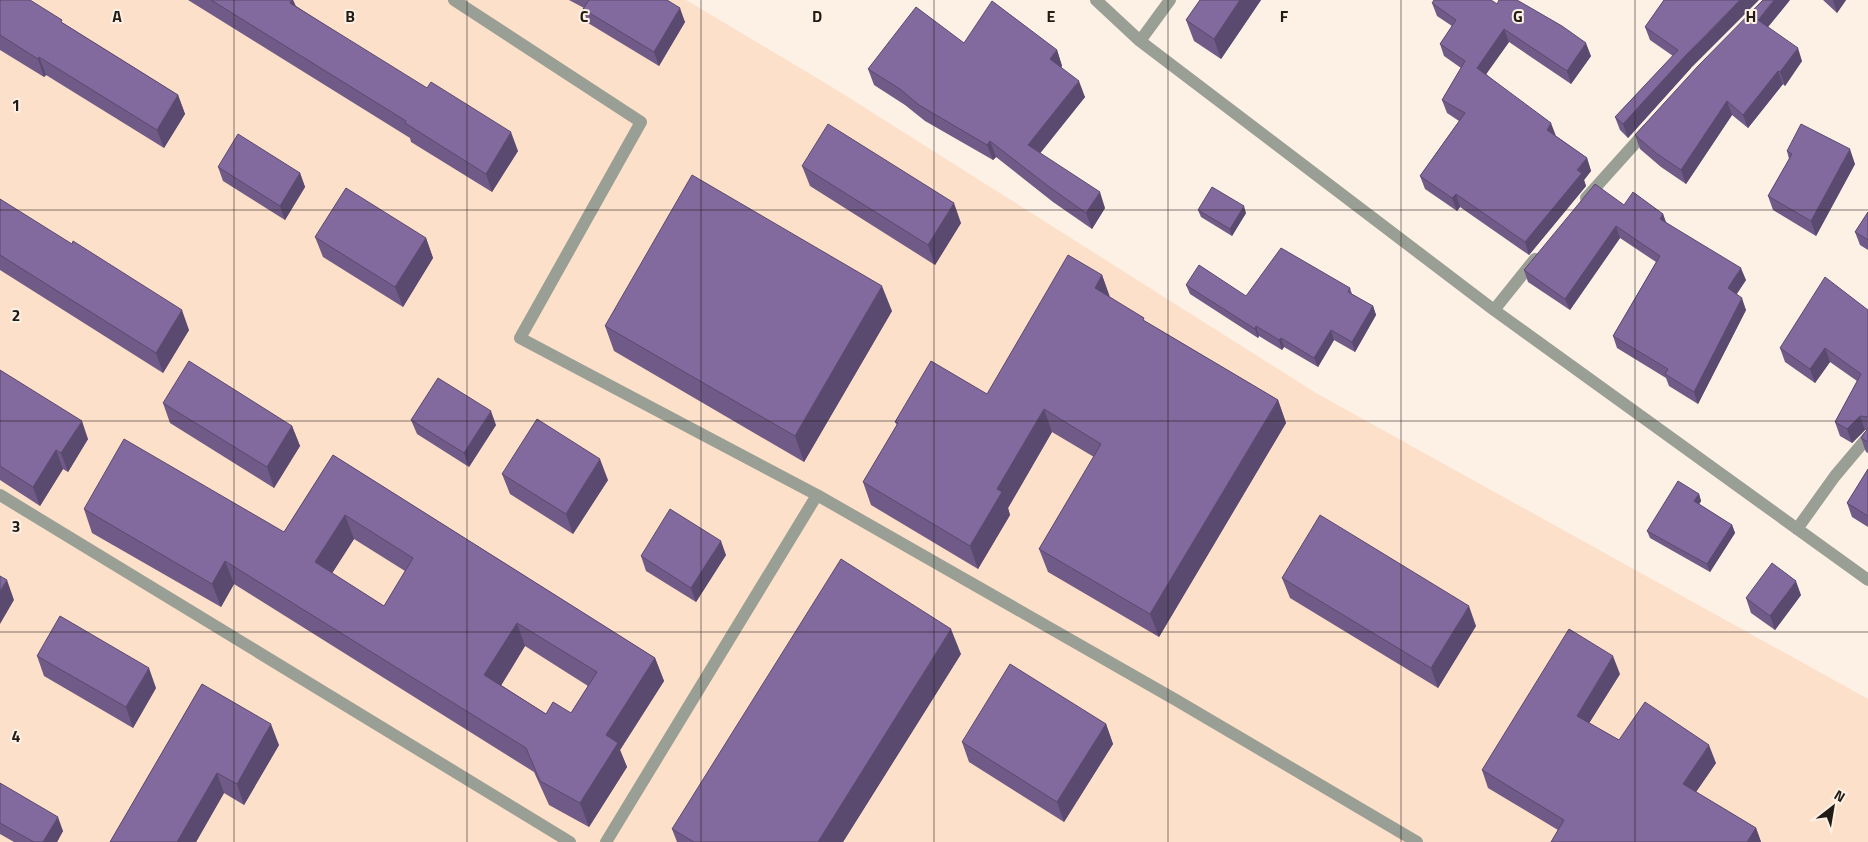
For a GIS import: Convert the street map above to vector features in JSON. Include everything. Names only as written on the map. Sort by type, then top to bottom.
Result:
[{"type":"street","points":[[454,0],[641,122],[520,338],[817,495],[1176,700],[1417,842]]},
{"type":"street","points":[[1096,0],[1140,41],[1494,310],[1868,580]]},
{"type":"street","points":[[1140,41],[1170,0]]},
{"type":"street","points":[[1580,204],[1657,118]]},
{"type":"street","points":[[1494,310],[1543,250]]},
{"type":"street","points":[[1797,529],[1835,476],[1868,437]]},
{"type":"street","points":[[0,495],[570,842]]},
{"type":"street","points":[[606,842],[817,495]]},
{"type":"shaded area","points":[[0,0],[686,0],[832,87],[1316,393],[1868,699],[1868,842],[0,842]]},
{"type":"building","points":[[0,0],[30,0],[62,20],[61,22],[178,95],[157,130],[0,35]]},
{"type":"building","points":[[211,0],[292,0],[290,3],[427,88],[431,82],[511,132],[486,174],[405,123],[406,121]]},
{"type":"building","points":[[589,0],[667,0],[680,8],[654,52],[583,9]]},
{"type":"building","points":[[1200,0],[1240,0],[1214,39],[1186,20]]},
{"type":"building","points":[[1434,0],[1491,0],[1497,4],[1499,0],[1517,0],[1562,26],[1586,43],[1567,71],[1504,29],[1477,68],[1551,123],[1547,130],[1587,158],[1577,170],[1582,173],[1525,242],[1456,194],[1452,198],[1420,176],[1465,113],[1442,100],[1465,61],[1440,44],[1456,20],[1432,3]]},
{"type":"building","points":[[1664,0],[1740,0],[1686,55],[1623,124],[1615,117],[1678,50],[1645,27]]},
{"type":"building","points":[[1763,0],[1774,0],[1758,20],[1798,48],[1743,115],[1727,101],[1681,170],[1656,153],[1635,135],[1698,66]]},
{"type":"building","points":[[992,1],[1057,50],[1050,59],[1079,81],[1028,145],[1100,192],[1086,213],[990,141],[987,145],[919,105],[900,89],[868,69],[916,7],[964,43]]},
{"type":"building","points":[[828,124],[954,203],[928,245],[802,166]]},
{"type":"building","points":[[1801,124],[1850,149],[1811,221],[1768,196],[1792,154],[1787,151]]},
{"type":"building","points":[[238,134],[300,173],[280,206],[218,167]]},
{"type":"building","points":[[692,175],[882,286],[795,436],[605,326]]},
{"type":"building","points":[[1595,184],[1624,205],[1633,192],[1663,214],[1660,219],[1741,268],[1728,288],[1742,298],[1694,392],[1665,374],[1668,369],[1613,336],[1660,256],[1616,226],[1565,299],[1524,270]]},
{"type":"building","points":[[1212,187],[1244,206],[1230,229],[1198,210]]},
{"type":"building","points":[[346,188],[426,238],[395,287],[315,237]]},
{"type":"building","points":[[0,199],[72,244],[73,241],[182,310],[156,353],[0,255]]},
{"type":"building","points":[[1868,212],[1868,240],[1855,232]]},
{"type":"building","points":[[1281,248],[1350,288],[1348,292],[1373,306],[1352,342],[1331,330],[1314,358],[1281,338],[1279,340],[1256,326],[1255,329],[1186,285],[1199,265],[1246,296]]},
{"type":"building","points":[[1068,255],[1102,275],[1095,288],[1144,318],[1143,320],[1278,400],[1150,614],[1039,549],[1101,444],[1044,409],[997,489],[1002,492],[970,546],[863,482],[898,423],[895,422],[931,361],[987,394]]},
{"type":"building","points":[[1825,277],[1868,310],[1868,417],[1860,416],[1847,429],[1835,422],[1861,374],[1825,348],[1810,369],[1780,348]]},
{"type":"building","points":[[189,361],[292,426],[267,467],[163,403]]},
{"type":"building","points":[[0,370],[82,421],[61,453],[56,450],[33,487],[0,466]]},
{"type":"building","points":[[438,378],[491,411],[464,453],[411,420]]},
{"type":"building","points":[[537,419],[600,459],[566,514],[502,474]]},
{"type":"building","points":[[1868,428],[1868,442],[1861,438]]},
{"type":"building","points":[[124,439],[284,532],[333,455],[655,658],[606,735],[618,743],[580,803],[540,781],[526,748],[225,561],[212,584],[84,509]],"holes":[[[345,515],[413,558],[384,606],[315,562]],[[517,623],[597,672],[571,713],[553,702],[546,714],[484,675]]]},
{"type":"building","points":[[1868,469],[1868,516],[1847,503]]},
{"type":"building","points":[[1678,481],[1699,494],[1694,501],[1732,525],[1707,564],[1647,531]]},
{"type":"building","points":[[670,509],[721,541],[691,588],[641,556]]},
{"type":"building","points":[[1320,515],[1469,606],[1431,668],[1282,578]]},
{"type":"building","points":[[841,559],[951,629],[818,842],[694,842],[672,829]]},
{"type":"building","points":[[1772,563],[1796,581],[1770,616],[1746,598]]},
{"type":"building","points":[[0,576],[7,580],[0,591]]},
{"type":"building","points":[[60,616],[149,668],[126,707],[37,656]]},
{"type":"building","points":[[1569,629],[1613,656],[1577,716],[1619,740],[1645,702],[1709,745],[1683,784],[1756,828],[1747,842],[1551,842],[1564,820],[1482,770]]},
{"type":"building","points":[[1010,664],[1106,724],[1057,802],[962,742]]},
{"type":"building","points":[[202,684],[271,724],[237,784],[217,773],[177,842],[110,842]]},
{"type":"building","points":[[0,783],[58,817],[43,842],[34,842],[0,823]]}]
